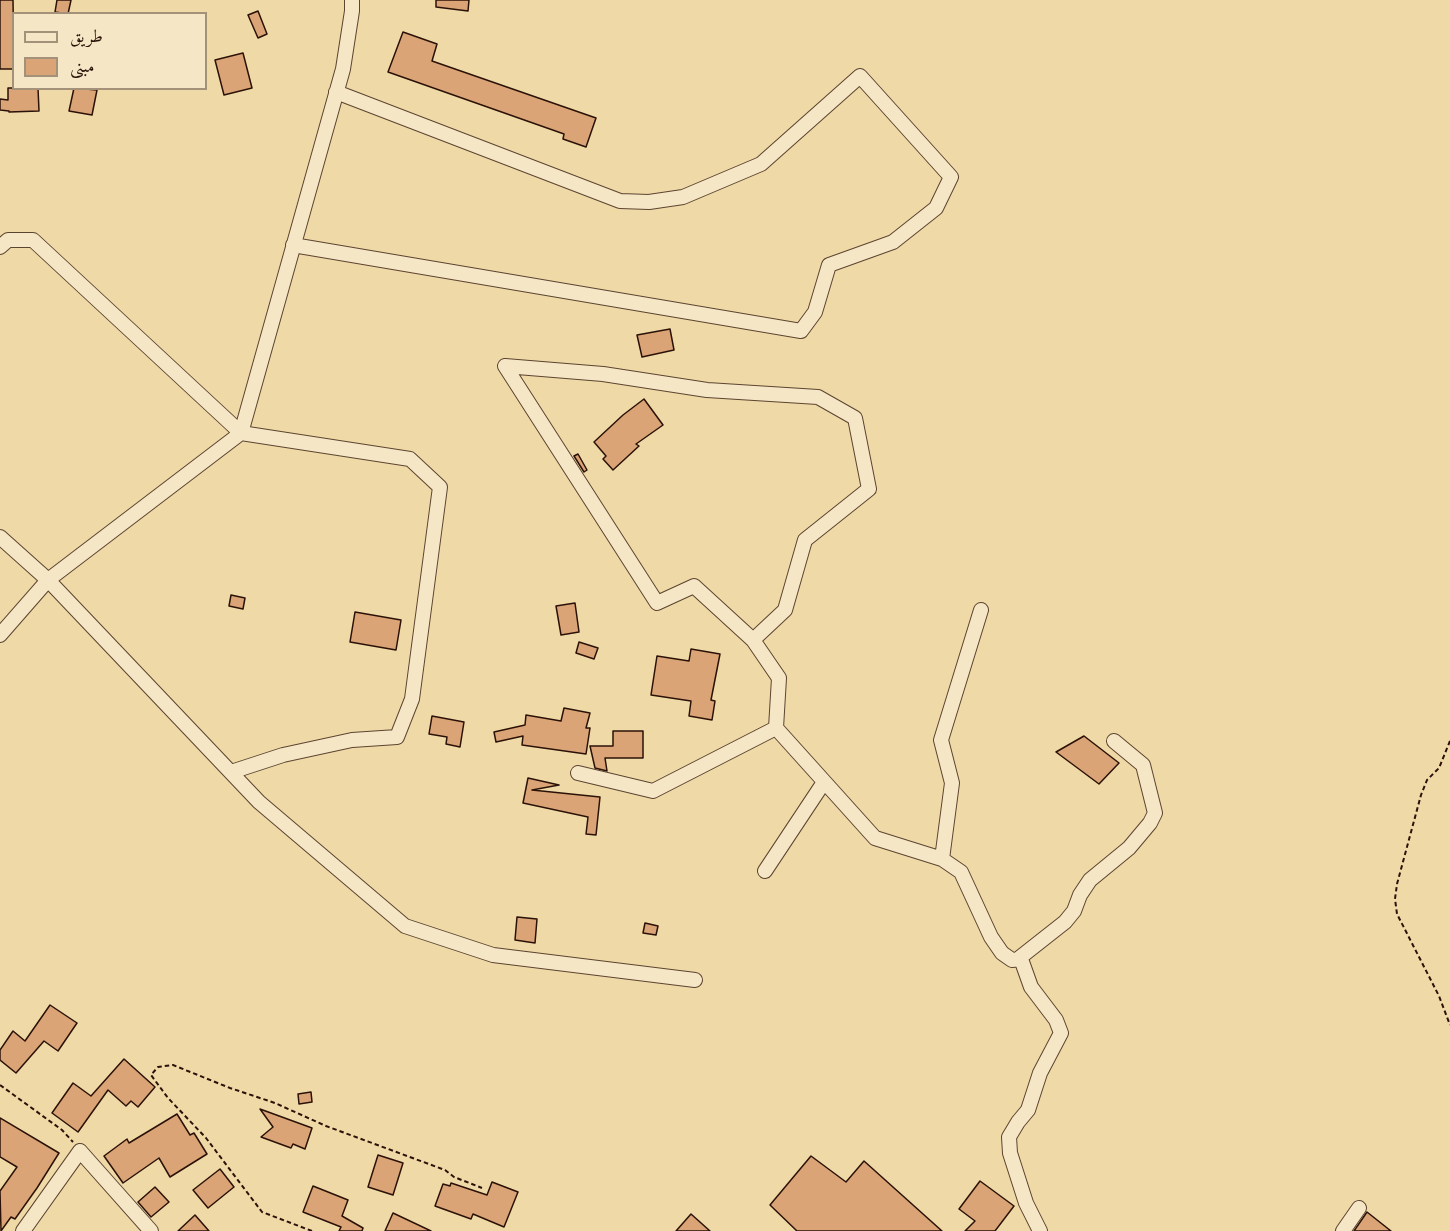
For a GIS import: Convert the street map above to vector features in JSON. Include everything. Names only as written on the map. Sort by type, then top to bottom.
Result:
[{"type":"street","points":[[0,635],[48,580],[241,433],[343,69],[352,0]]},
{"type":"street","points":[[293,245],[801,332],[815,312],[829,265],[893,242],[936,208],[951,177],[860,76],[761,164],[683,197],[649,202],[620,201],[336,92]]},
{"type":"street","points":[[0,247],[8,240],[33,240],[241,433],[411,459],[440,487],[412,699],[396,738],[352,740],[283,755],[231,772]]},
{"type":"street","points":[[753,640],[785,610],[805,540],[869,489],[855,418],[818,397],[707,390],[603,374],[505,366],[657,603],[694,586],[753,640],[779,678],[776,729],[875,838],[942,860],[961,872],[991,937],[1002,953],[1012,960],[1018,959],[1065,922],[1090,880],[1129,848],[1150,824],[1155,813],[1143,765],[1114,741]]},
{"type":"street","points":[[0,537],[48,580],[259,802],[405,926],[493,955],[695,980]]},
{"type":"street","points":[[942,860],[952,783],[941,740],[981,610]]},
{"type":"street","points":[[578,773],[653,791],[776,729]]},
{"type":"street","points":[[765,871],[824,782]]},
{"type":"street","points":[[1018,959],[1021,959],[1031,987],[1056,1020],[1061,1033],[1040,1073],[1028,1110],[1009,1137],[1010,1153],[1026,1203],[1040,1231]]},
{"type":"street","points":[[23,1231],[80,1151],[151,1231]]},
{"type":"street","points":[[1343,1231],[1359,1208]]},
{"type":"path","points":[[1450,741],[1439,768],[1427,780],[1421,795],[1395,899],[1397,914],[1439,996],[1450,1025]]},
{"type":"path","points":[[312,1231],[262,1212],[206,1138],[168,1098],[152,1076],[158,1067],[173,1065],[275,1103],[326,1126],[445,1170],[454,1177],[482,1188]]},
{"type":"path","points":[[0,1084],[62,1130],[80,1151]]},
{"type":"building","points":[[0,0],[13,0],[12,69],[0,69]]},
{"type":"building","points":[[57,0],[71,0],[68,12],[55,12]]},
{"type":"building","points":[[436,0],[469,0],[468,11],[436,7]]},
{"type":"building","points":[[258,11],[267,34],[258,38],[248,15]]},
{"type":"building","points":[[403,32],[437,44],[432,61],[596,118],[586,147],[563,139],[564,134],[388,72]]},
{"type":"building","points":[[243,53],[252,88],[224,95],[215,60]]},
{"type":"building","points":[[8,88],[38,90],[39,111],[0,110],[0,99],[8,100]]},
{"type":"building","points":[[74,90],[97,90],[92,115],[69,111]]},
{"type":"building","points":[[670,329],[674,350],[642,357],[637,335]]},
{"type":"building","points":[[644,399],[663,425],[636,444],[639,446],[613,470],[603,459],[606,456],[594,442]]},
{"type":"building","points":[[578,454],[587,470],[584,472],[574,456]]},
{"type":"building","points":[[231,595],[245,598],[243,609],[229,606]]},
{"type":"building","points":[[575,603],[579,632],[561,635],[556,606]]},
{"type":"building","points":[[355,612],[401,620],[396,650],[350,642]]},
{"type":"building","points":[[579,642],[598,648],[594,659],[576,653]]},
{"type":"building","points":[[691,649],[720,654],[711,700],[715,701],[712,720],[689,716],[691,701],[651,695],[657,656],[689,661]]},
{"type":"building","points":[[564,708],[590,713],[586,728],[590,728],[586,754],[522,745],[523,736],[496,742],[494,732],[525,725],[526,715],[561,721]]},
{"type":"building","points":[[432,716],[464,722],[460,747],[446,744],[447,737],[429,734]]},
{"type":"building","points":[[613,731],[643,731],[643,758],[605,758],[607,771],[595,768],[590,746],[613,746]]},
{"type":"building","points":[[1084,736],[1119,763],[1099,784],[1056,752]]},
{"type":"building","points":[[528,778],[559,785],[532,790],[600,797],[596,835],[586,834],[588,817],[523,803]]},
{"type":"building","points":[[517,917],[537,919],[535,943],[515,940]]},
{"type":"building","points":[[645,923],[658,926],[656,935],[643,933]]},
{"type":"building","points":[[50,1005],[77,1023],[58,1051],[44,1041],[16,1073],[0,1060],[0,1050],[13,1031],[25,1041]]},
{"type":"building","points":[[124,1059],[155,1087],[138,1107],[131,1101],[126,1106],[108,1090],[78,1132],[52,1113],[73,1083],[91,1096]]},
{"type":"building","points":[[311,1092],[312,1102],[299,1104],[298,1094]]},
{"type":"building","points":[[260,1109],[312,1128],[305,1149],[293,1144],[291,1148],[261,1137],[273,1127]]},
{"type":"building","points":[[177,1114],[190,1135],[194,1133],[207,1154],[170,1177],[159,1158],[123,1183],[104,1156],[127,1139],[129,1143]]},
{"type":"building","points":[[0,1118],[59,1153],[15,1219],[11,1217],[1,1231],[0,1191],[17,1167],[0,1157]]},
{"type":"building","points":[[378,1155],[403,1163],[393,1195],[368,1187]]},
{"type":"building","points":[[811,1156],[846,1182],[864,1161],[942,1231],[797,1231],[770,1205]]},
{"type":"building","points":[[220,1169],[234,1187],[208,1208],[193,1190]]},
{"type":"building","points":[[980,1181],[1014,1206],[995,1231],[965,1231],[975,1221],[959,1209]]},
{"type":"building","points":[[492,1182],[518,1192],[504,1227],[473,1214],[471,1219],[435,1206],[443,1184],[450,1186],[451,1183],[487,1195]]},
{"type":"building","points":[[313,1186],[348,1200],[342,1216],[363,1228],[362,1231],[339,1231],[341,1227],[303,1212]]},
{"type":"building","points":[[155,1187],[169,1202],[151,1217],[138,1202]]},
{"type":"building","points":[[1367,1212],[1391,1231],[1354,1231]]},
{"type":"building","points":[[393,1213],[431,1231],[385,1231]]},
{"type":"building","points":[[691,1214],[710,1231],[676,1231]]},
{"type":"building","points":[[195,1215],[209,1231],[178,1231]]}]
